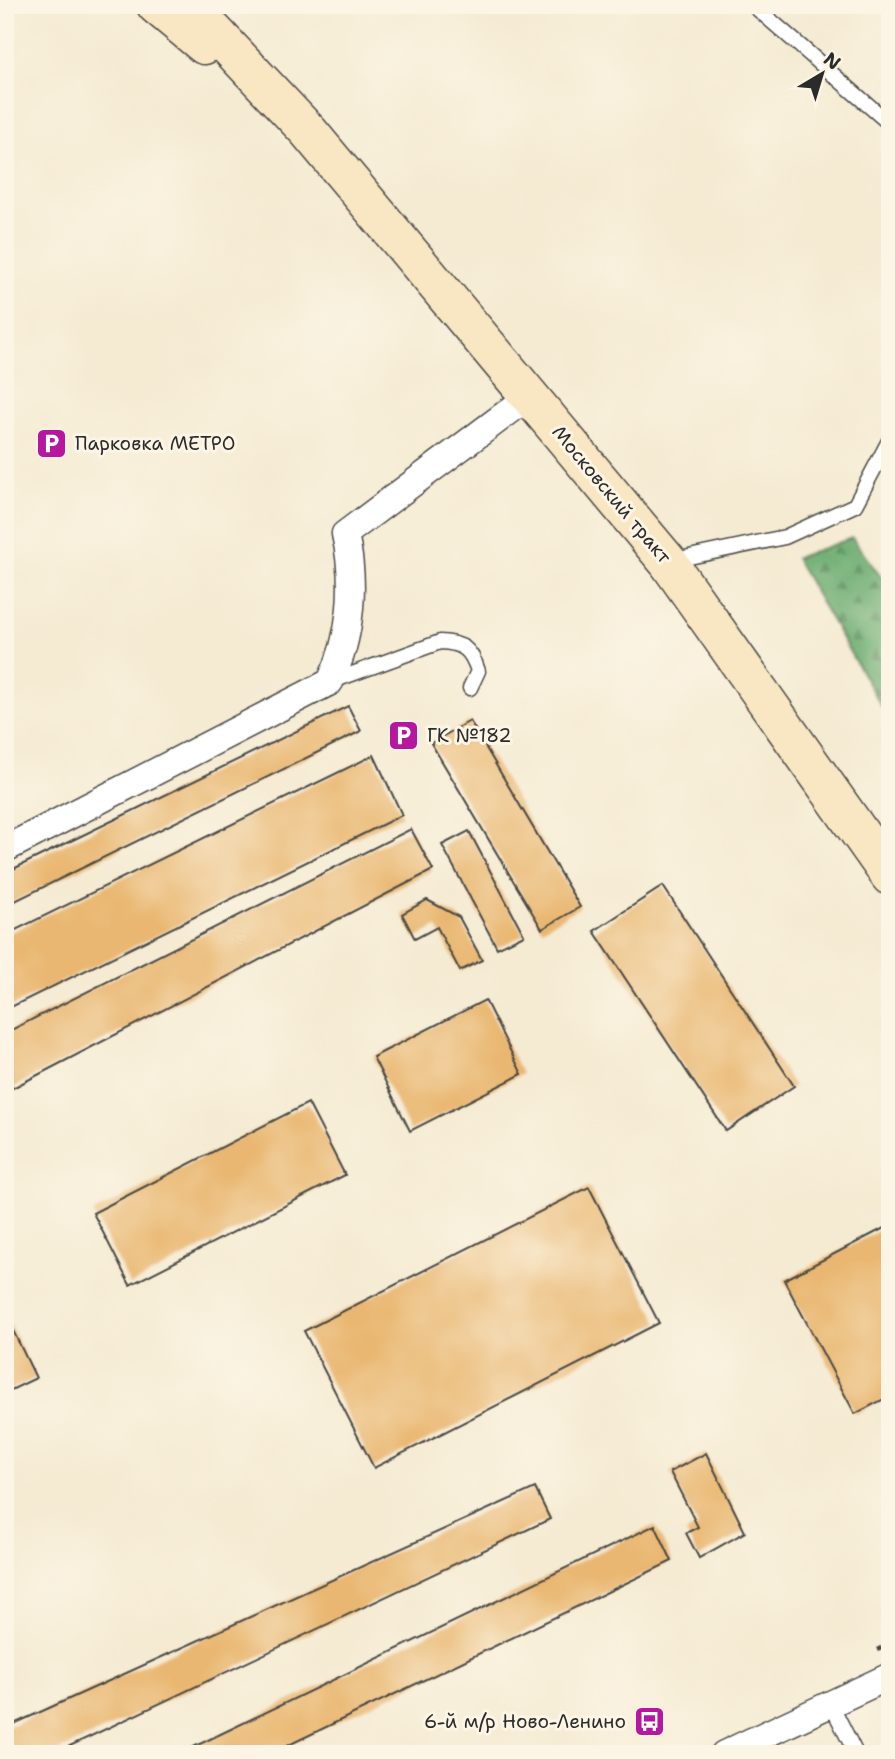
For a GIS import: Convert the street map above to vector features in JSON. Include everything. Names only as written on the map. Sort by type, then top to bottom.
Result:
[{"type":"main road","points":[[156,5],[308,131]]},
{"type":"main road","points":[[189,5],[308,131]]},
{"type":"main road","name":"Московский тракт","points":[[308,131],[668,562],[890,876]]},
{"type":"street","points":[[5,849],[330,682],[341,660],[348,620],[351,576],[345,534],[531,395]]},
{"type":"street","points":[[724,1754],[890,1676]]},
{"type":"lane","points":[[754,5],[890,124]]},
{"type":"lane","points":[[668,562],[785,537],[855,505],[890,439]]},
{"type":"lane","points":[[330,682],[440,642],[459,643],[473,654],[478,671],[470,688]]},
{"type":"lane","points":[[831,1703],[856,1754]]},
{"type":"path","points":[[873,1653],[890,1644]]},
{"type":"green space","points":[[852,538],[890,589],[890,721],[795,558]]},
{"type":"building","points":[[348,706],[361,731],[5,906],[5,873]]},
{"type":"building","points":[[470,721],[580,907],[542,929],[431,743]]},
{"type":"building","points":[[374,755],[402,815],[5,1010],[5,935]]},
{"type":"building","points":[[411,829],[433,870],[5,1092],[5,1033]]},
{"type":"building","points":[[469,831],[524,935],[497,948],[442,845]]},
{"type":"building","points":[[663,886],[794,1086],[726,1131],[594,931]]},
{"type":"building","points":[[427,900],[459,917],[482,960],[460,971],[437,927],[415,939],[402,914]]},
{"type":"building","points":[[485,1000],[522,1074],[410,1131],[373,1057]]},
{"type":"building","points":[[308,1103],[345,1175],[130,1285],[93,1213]]},
{"type":"building","points":[[589,1187],[659,1323],[374,1468],[304,1331]]},
{"type":"building","points":[[890,1225],[890,1396],[855,1414],[784,1280]]},
{"type":"building","points":[[5,1314],[36,1378],[5,1393]]},
{"type":"building","points":[[706,1453],[745,1532],[699,1558],[686,1533],[698,1527],[670,1472]]},
{"type":"building","points":[[535,1488],[550,1519],[53,1754],[5,1754],[5,1728]]},
{"type":"building","points":[[655,1525],[672,1561],[270,1754],[179,1754]]},
{"type":"place","name":"Парковка МЕТРО","points":[[52,443]]},
{"type":"place","name":"ГК №182","points":[[404,735]]},
{"type":"place","name":"6-й м/р Ново-Ленино","points":[[649,1721]]}]
